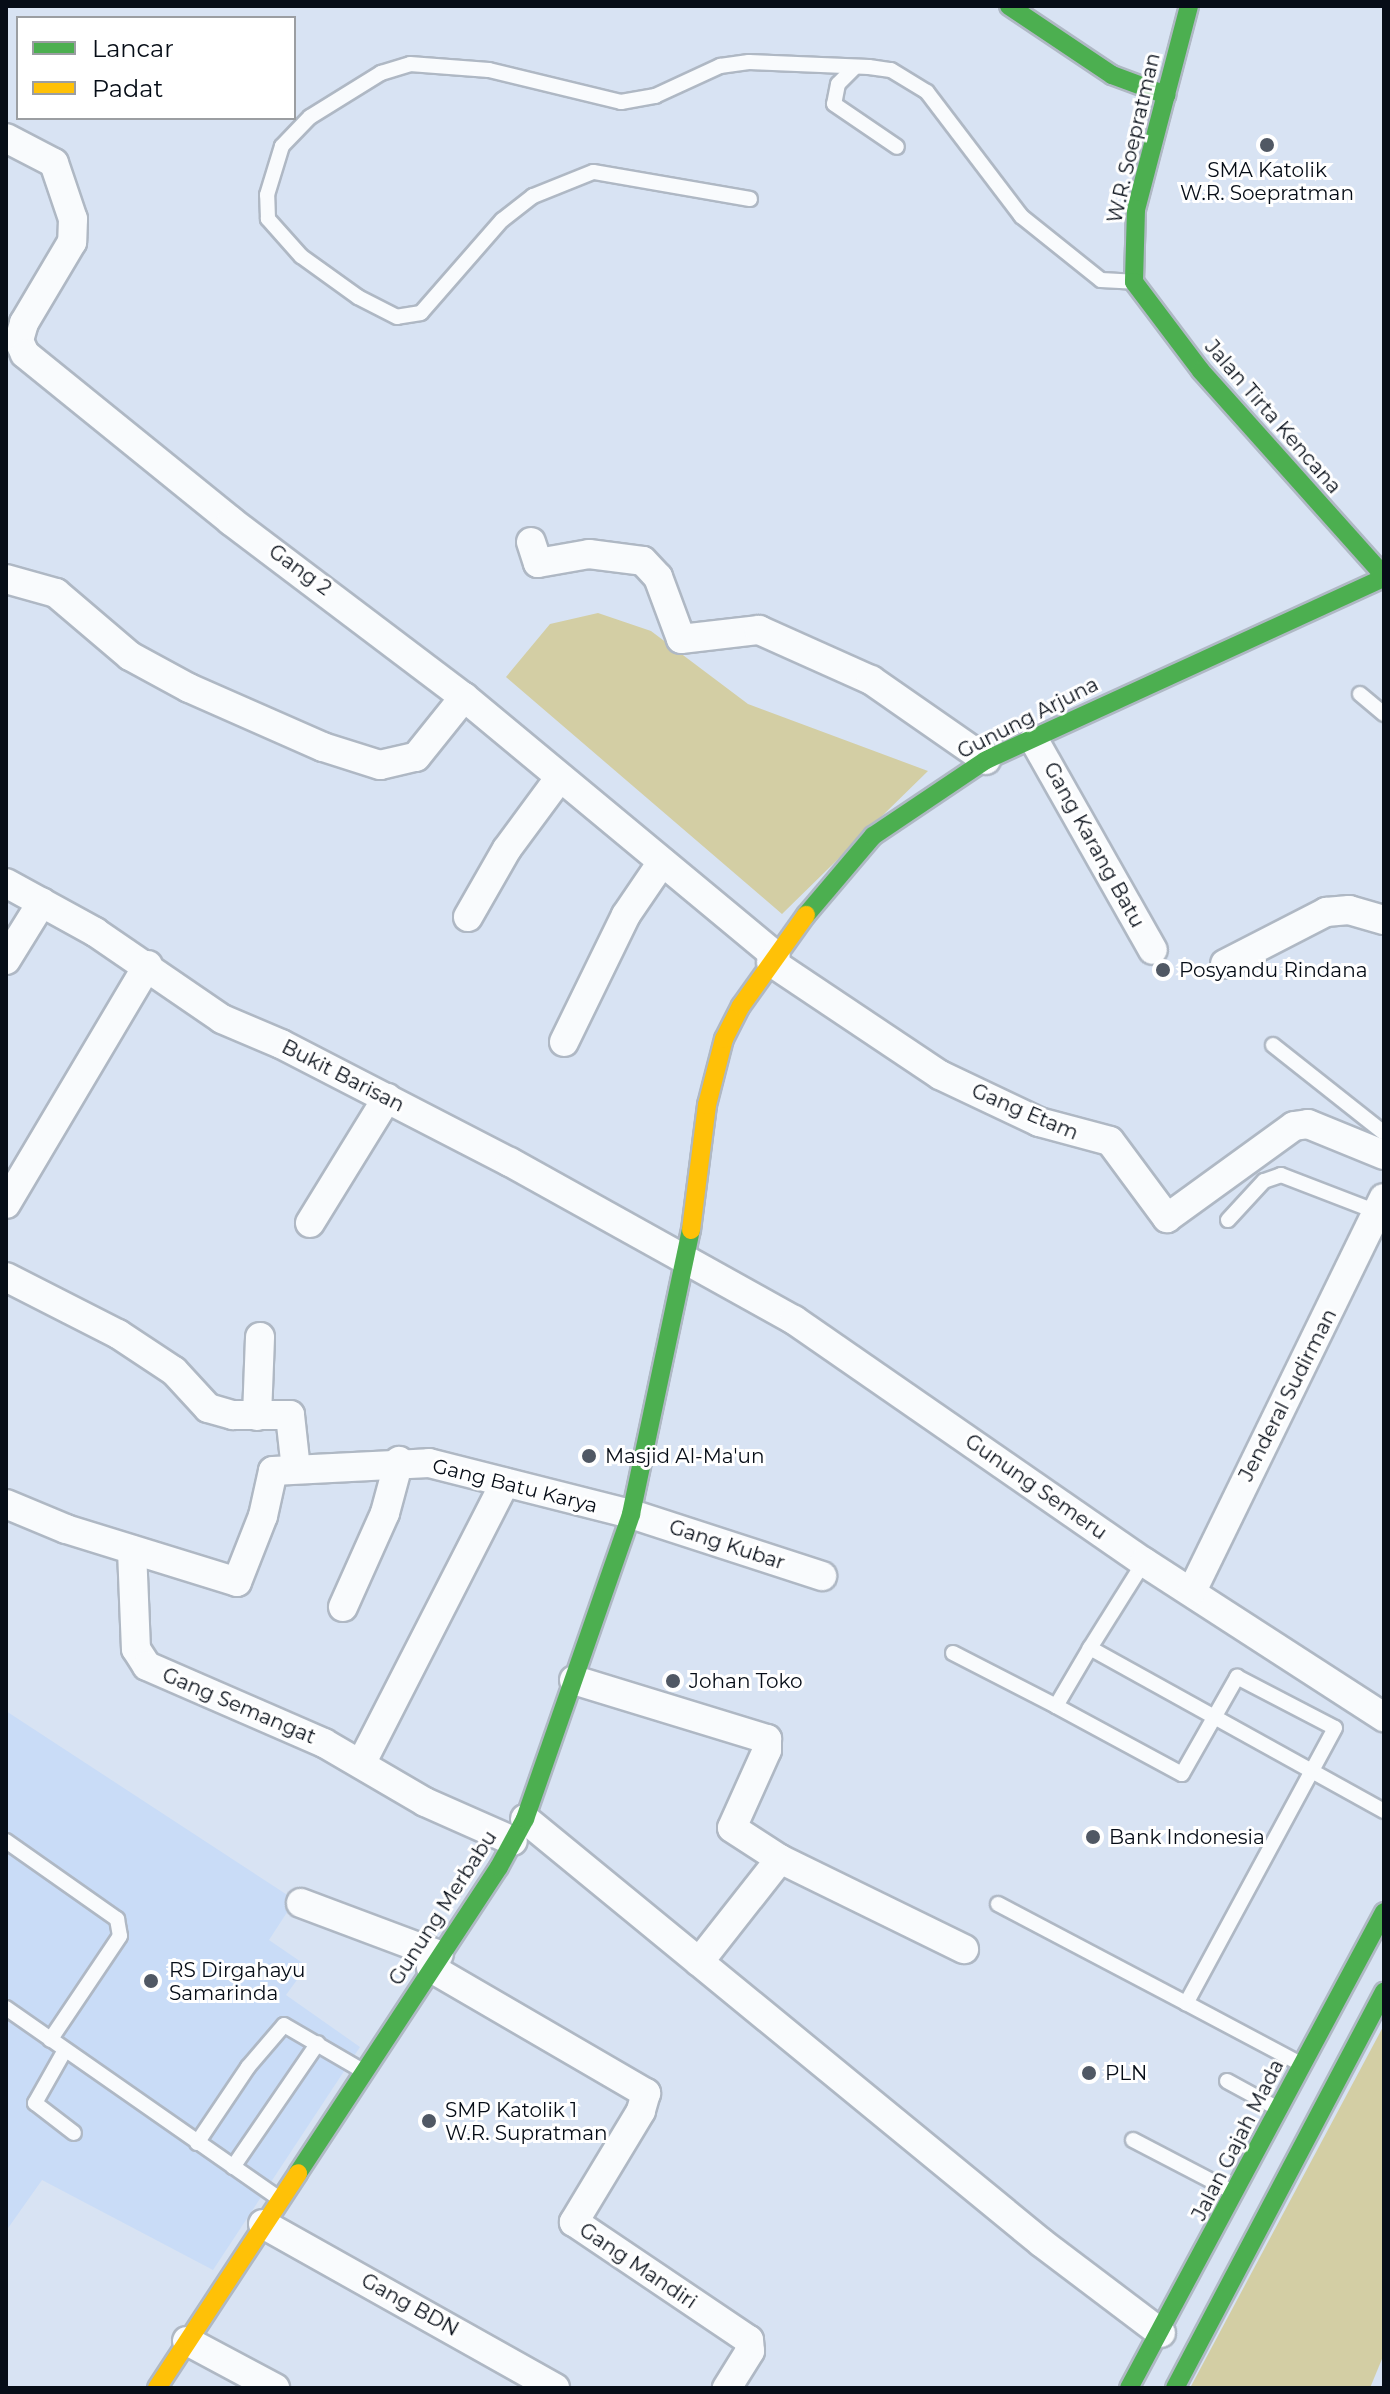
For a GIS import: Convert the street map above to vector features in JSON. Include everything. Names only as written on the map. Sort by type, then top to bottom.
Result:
[{"type":"main road","points":[[1009,6],[1112,75],[1166,95]]},
{"type":"main road","name":"W.R. Soepratman","points":[[1134,282],[1136,209],[1189,6]]},
{"type":"main road","name":"Jalan Tirta Kencana","points":[[1134,282],[1201,371],[1384,577]]},
{"type":"main road","name":"Gunung Arjuna","points":[[687,1260],[714,1077],[741,1006],[773,959],[873,836],[986,760],[1384,577]]},
{"type":"main road","name":"Gunung Merbabu","points":[[157,2388],[519,1830],[631,1514],[687,1260]]},
{"type":"main road","name":"Jalan Gajah Mada","points":[[1129,2388],[1236,2194],[1301,2064],[1384,1912]]},
{"type":"main road","points":[[1175,2388],[1384,1992]]},
{"type":"street","name":"Gang 2","points":[[6,138],[54,163],[73,219],[72,242],[24,323],[19,341],[25,354],[231,521],[464,697],[773,959]]},
{"type":"street","points":[[531,542],[538,563],[601,554],[643,561],[658,577],[681,639],[759,630],[871,680],[986,760]]},
{"type":"street","points":[[6,579],[56,593],[130,656],[189,688],[309,741],[380,765],[416,757],[464,697]]},
{"type":"street","name":"Gang Karang Batu","points":[[1034,740],[1153,950]]},
{"type":"street","points":[[468,917],[507,849],[560,777]]},
{"type":"street","points":[[564,1042],[626,915],[662,862]]},
{"type":"street","name":"Bukit Barisan","points":[[6,883],[148,965],[222,1019],[387,1098],[687,1260]]},
{"type":"street","points":[[6,960],[42,902]]},
{"type":"street","points":[[1225,964],[1326,912],[1349,910],[1384,920]]},
{"type":"street","name":"Gang Etam","points":[[773,959],[940,1075],[1039,1122],[1110,1141],[1167,1218],[1294,1126],[1308,1124],[1384,1155]]},
{"type":"street","points":[[6,1204],[148,965]]},
{"type":"street","points":[[310,1223],[387,1098]]},
{"type":"street","name":"Jenderal Sudirman","points":[[1192,1591],[1381,1205]]},
{"type":"street","name":"Gunung Semeru","points":[[687,1260],[794,1320],[1144,1562],[1384,1717]]},
{"type":"street","points":[[6,1277],[118,1334],[174,1371],[208,1408],[294,1418],[296,1469],[273,1471],[263,1516],[237,1582],[132,1550],[6,1504]]},
{"type":"street","points":[[257,1416],[260,1337]]},
{"type":"street","points":[[343,1607],[385,1513],[399,1461]]},
{"type":"street","name":"Gang Batu Karya","points":[[296,1469],[399,1461],[429,1463],[631,1514]]},
{"type":"street","points":[[362,1762],[505,1483]]},
{"type":"street","name":"Gang Kubar","points":[[631,1514],[822,1576]]},
{"type":"street","name":"Gang Semangat","points":[[132,1550],[136,1649],[147,1666],[362,1762],[425,1802],[519,1830],[699,1962],[1161,2333]]},
{"type":"street","points":[[574,1680],[767,1739],[767,1750],[732,1828],[780,1859],[964,1949]]},
{"type":"street","points":[[699,1962],[780,1859]]},
{"type":"street","points":[[301,1903],[435,1962]]},
{"type":"street","name":"Gang Mandiri","points":[[435,1962],[646,2093],[641,2111],[574,2222],[749,2340],[750,2351],[727,2388]]},
{"type":"street","name":"Gang BDN","points":[[263,2224],[555,2388]]},
{"type":"street","points":[[187,2341],[275,2388]]},
{"type":"lane","points":[[750,199],[593,172],[533,196],[502,220],[421,313],[397,317],[358,297],[301,256],[268,219],[267,195],[282,146],[310,117],[381,73],[410,64],[489,70],[621,102],[655,96],[734,64],[891,70],[927,92],[1021,216],[1101,280],[1134,282]]},
{"type":"lane","points":[[855,67],[838,84],[834,104],[897,147]]},
{"type":"lane","points":[[1360,694],[1384,714]]},
{"type":"lane","points":[[1273,1045],[1384,1133]]},
{"type":"lane","points":[[1228,1220],[1264,1181],[1281,1175],[1381,1205]]},
{"type":"lane","points":[[1056,1706],[1144,1562]]},
{"type":"lane","points":[[1090,1648],[1384,1811]]},
{"type":"lane","points":[[953,1653],[1182,1774],[1234,1678],[1242,1676],[1332,1725],[1335,1734],[1316,1771],[1186,2003]]},
{"type":"lane","points":[[6,1841],[117,1919],[120,1936],[50,2040]]},
{"type":"lane","points":[[998,1904],[1301,2064]]},
{"type":"lane","points":[[6,2008],[280,2199]]},
{"type":"lane","points":[[197,2143],[275,2031],[291,2025],[363,2071]]},
{"type":"lane","points":[[233,2167],[318,2043]]},
{"type":"lane","points":[[65,2050],[35,2103],[74,2133]]},
{"type":"lane","points":[[1227,2081],[1278,2109]]},
{"type":"lane","points":[[1133,2140],[1236,2194]]},
{"type":"shaded area","points":[[598,613],[651,631],[748,704],[928,771],[782,914],[506,677],[550,624]]},
{"type":"shaded area","name":"RS Dirgahayu Samarinda","points":[[6,1711],[295,1900],[269,1940],[307,1966],[286,1995],[360,2047],[213,2270],[42,2180],[6,2231]]},
{"type":"shaded area","points":[[1384,2025],[1384,2354],[1370,2388],[1190,2388]]},
{"type":"traffic: fast","points":[[1009,6],[1112,75],[1166,95]]},
{"type":"traffic: fast","points":[[1189,6],[1136,209],[1134,282],[1201,371],[1384,576]]},
{"type":"traffic: fast","points":[[806,915],[873,836],[986,760],[1384,578]]},
{"type":"traffic: fast","points":[[298,2173],[499,1867],[525,1819],[631,1514],[691,1230]]},
{"type":"traffic: fast","points":[[1129,2388],[1384,1912]]},
{"type":"traffic: fast","points":[[1175,2388],[1384,1992]]},
{"type":"traffic: slow","points":[[691,1230],[707,1105],[724,1039],[741,1006],[806,915]]},
{"type":"traffic: slow","points":[[157,2388],[298,2173]]},
{"type":"place","name":"SMA Katolik W.R. Soepratman","points":[[1267,145]]},
{"type":"place","name":"Posyandu Rindana","points":[[1163,970]]},
{"type":"place","name":"Masjid Al-Ma'un","points":[[589,1456]]},
{"type":"place","name":"Johan Toko","points":[[673,1681]]},
{"type":"place","name":"Bank Indonesia","points":[[1093,1837]]},
{"type":"place","name":"RS Dirgahayu Samarinda","points":[[151,1981]]},
{"type":"place","name":"PLN","points":[[1089,2073]]},
{"type":"place","name":"SMP Katolik 1 W.R. Supratman","points":[[429,2121]]}]
